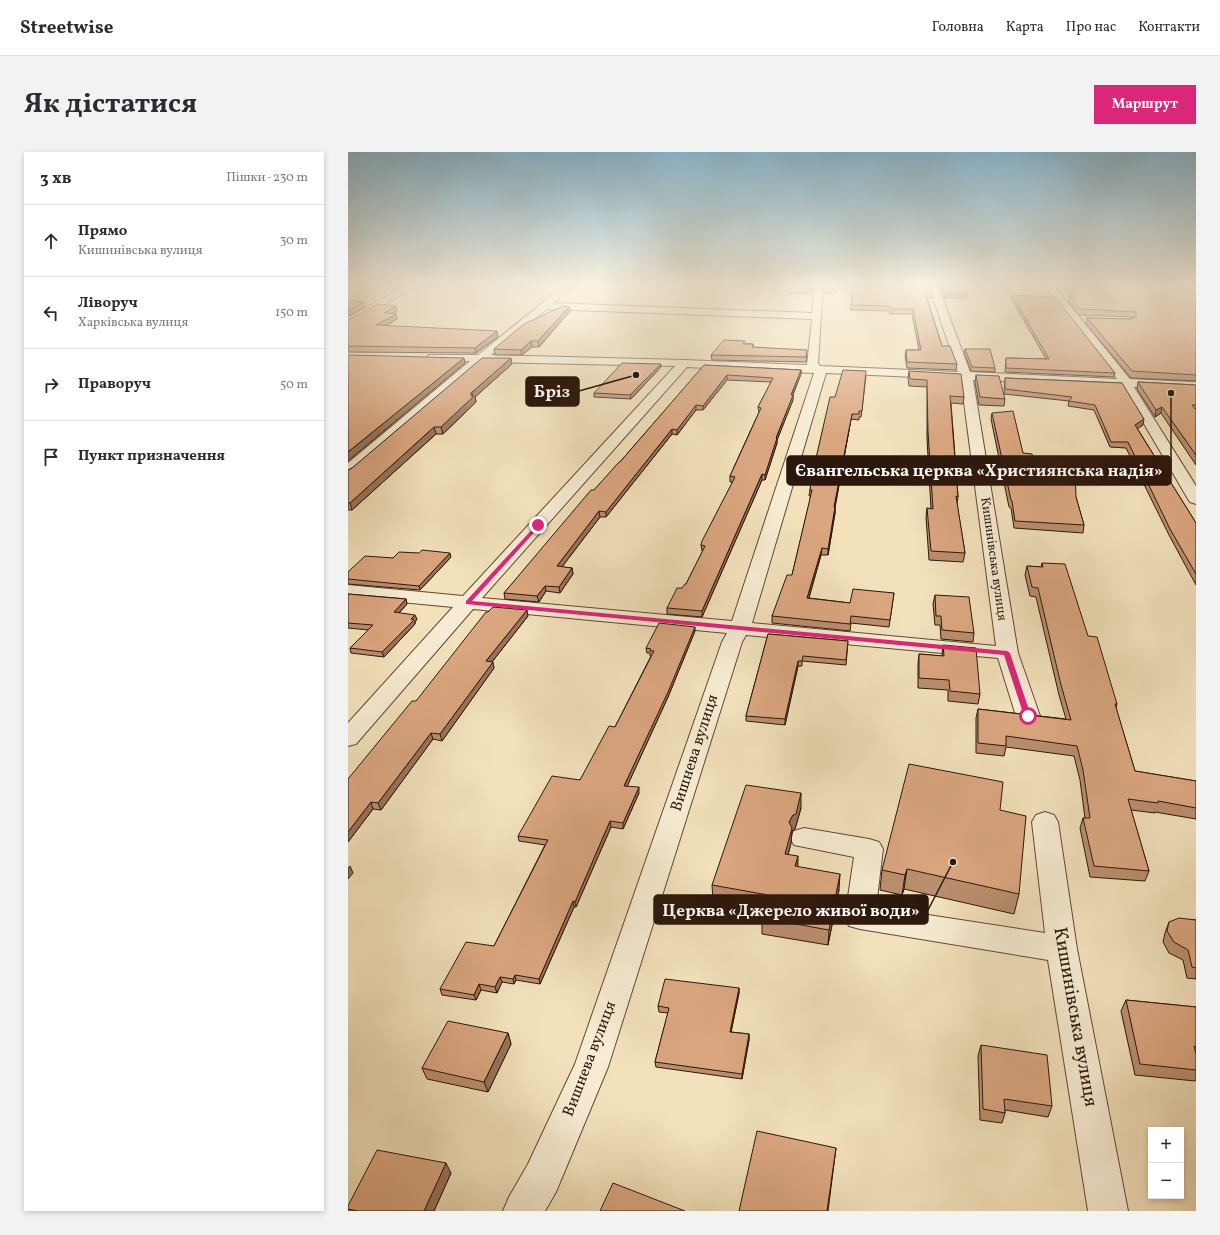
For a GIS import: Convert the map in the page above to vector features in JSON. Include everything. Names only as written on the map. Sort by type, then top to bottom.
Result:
[{"type":"street","points":[[348,471],[509,335]]},
{"type":"street","name":"Вишнева вулиця","points":[[523,1211],[542,1178],[591,1067],[730,650],[740,628],[820,373],[812,364],[815,335]]},
{"type":"street","name":"Кишинівська вулиця","points":[[951,335],[966,376],[1007,653],[1028,716]]},
{"type":"street","points":[[1089,335],[1126,383],[1196,499]]},
{"type":"street","points":[[418,357],[684,363],[1196,386]]},
{"type":"street","points":[[348,738],[468,602],[684,363]]},
{"type":"street","points":[[348,590],[1007,653]]},
{"type":"street","name":"Кишинівська вулиця","points":[[1045,822],[1062,949],[1108,1211]]},
{"type":"street","points":[[804,838],[869,849],[860,918],[1062,949]]},
{"type":"building","points":[[348,335],[491,335],[475,348],[348,346]]},
{"type":"building","points":[[510,335],[543,335],[538,341],[531,341],[521,350],[494,349]]},
{"type":"building","points":[[918,335],[939,335],[942,346],[950,346],[957,364],[907,362],[906,350],[921,350]]},
{"type":"building","points":[[1035,335],[1085,335],[1115,373],[1006,368],[1006,358],[1049,359]]},
{"type":"building","points":[[1102,335],[1196,335],[1196,375],[1132,371]]},
{"type":"building","points":[[724,340],[745,341],[743,344],[753,344],[752,347],[807,350],[806,357],[711,355]]},
{"type":"building","points":[[965,349],[990,349],[995,368],[972,367]]},
{"type":"building","points":[[348,355],[464,358],[348,452]]},
{"type":"building","points":[[482,358],[511,358],[470,394],[473,394],[471,396],[474,396],[441,427],[434,427],[350,503],[348,503],[348,470]]},
{"type":"building","points":[[622,363],[661,364],[630,395],[594,393]]},
{"type":"building","points":[[704,365],[801,370],[776,438],[765,475],[762,474],[702,611],[667,608],[677,588],[682,588],[686,584],[705,546],[701,545],[702,541],[735,477],[730,476],[761,408],[758,407],[773,378],[727,375],[703,406],[696,405],[677,430],[672,429],[606,512],[599,511],[557,566],[572,568],[559,587],[545,586],[537,596],[504,593],[591,490],[594,490],[620,462]]},
{"type":"building","points":[[843,370],[866,371],[862,411],[859,411],[859,414],[852,414],[834,507],[828,549],[822,548],[807,598],[850,603],[853,589],[894,593],[890,620],[851,616],[850,624],[772,616],[787,575],[792,575],[812,490],[810,490],[811,480],[830,397],[835,397]]},
{"type":"building","points":[[909,371],[961,374],[964,397],[950,396],[958,497],[956,496],[965,553],[931,551],[927,508],[933,509],[928,432],[927,380],[910,379]]},
{"type":"building","points":[[976,375],[999,376],[1005,399],[980,397]]},
{"type":"building","points":[[1005,378],[1122,383],[1144,419],[1135,425],[1196,523],[1196,574],[1170,529],[1128,442],[1111,442],[1095,405],[1069,401],[1072,397],[1005,389]]},
{"type":"building","points":[[1138,382],[1196,385],[1196,405],[1192,405],[1196,410],[1196,455],[1162,407],[1156,410]]},
{"type":"building","points":[[1013,411],[1023,453],[1032,454],[1034,462],[1075,469],[1076,497],[1084,525],[1015,521],[1012,501],[992,413]]},
{"type":"building","points":[[422,550],[450,553],[419,586],[348,579],[348,572],[365,556],[393,558],[399,552],[419,553]]},
{"type":"building","points":[[1042,563],[1065,564],[1088,636],[1097,637],[1135,771],[1196,781],[1196,808],[1158,801],[1158,803],[1128,799],[1149,871],[1094,866],[1083,818],[1090,818],[1083,770],[1077,746],[1006,736],[1006,746],[978,743],[978,709],[1071,720],[1061,685],[1038,588],[1032,587],[1027,566],[1043,567]]},
{"type":"building","points":[[348,594],[406,599],[394,612],[415,615],[411,619],[414,620],[382,652],[350,648],[373,625],[348,623]]},
{"type":"building","points":[[935,595],[969,597],[974,633],[942,630],[941,616],[936,616]]},
{"type":"building","points":[[493,607],[527,610],[486,661],[493,662],[440,734],[431,733],[378,803],[371,802],[348,832],[348,779],[412,701],[416,701],[486,612]]},
{"type":"building","points":[[659,623],[695,627],[668,692],[624,786],[639,787],[623,823],[610,821],[575,902],[573,901],[539,979],[515,975],[513,979],[500,977],[495,987],[479,984],[474,995],[440,989],[466,942],[494,946],[548,840],[518,836],[552,776],[580,780],[609,726],[615,727],[654,651],[650,651],[651,649],[646,648]]},
{"type":"building","points":[[768,634],[848,641],[846,660],[803,656],[802,661],[798,661],[785,719],[746,716]]},
{"type":"building","points":[[943,645],[976,648],[980,694],[950,691],[949,680],[919,678],[919,654],[944,656]]},
{"type":"building","points":[[909,764],[1003,782],[1000,810],[1026,816],[1019,894],[907,869],[905,875],[882,870]]},
{"type":"building","points":[[746,785],[801,793],[796,814],[793,815],[789,822],[792,828],[785,854],[798,856],[795,866],[840,874],[829,930],[762,918],[768,895],[712,885]]},
{"type":"building","points":[[1179,918],[1196,920],[1196,968],[1192,967],[1188,950],[1174,942],[1167,931],[1169,922]]},
{"type":"building","points":[[665,979],[739,988],[730,1032],[749,1034],[742,1074],[655,1062],[669,1008],[658,1006]]},
{"type":"building","points":[[1126,1000],[1196,1007],[1196,1047],[1194,1046],[1196,1054],[1196,1070],[1140,1064]]},
{"type":"building","points":[[448,1021],[508,1033],[484,1082],[422,1068]]},
{"type":"building","points":[[981,1045],[1047,1055],[1052,1106],[1004,1099],[1005,1113],[983,1109]]},
{"type":"building","points":[[757,1131],[836,1148],[827,1211],[739,1211]]},
{"type":"building","points":[[377,1150],[446,1163],[424,1211],[358,1211],[348,1209],[348,1206]]},
{"type":"building","points":[[613,1183],[685,1211],[600,1211]]},
{"type":"place","name":"Бріз","points":[[636,375]]},
{"type":"place","name":"Євангельська церква «Християнська надія»","points":[[1171,393]]},
{"type":"place","name":"Церква «Джерело живої води»","points":[[953,862]]},
{"type":"route","points":[[538,525],[468,602],[1007,653],[1028,716]]}]
